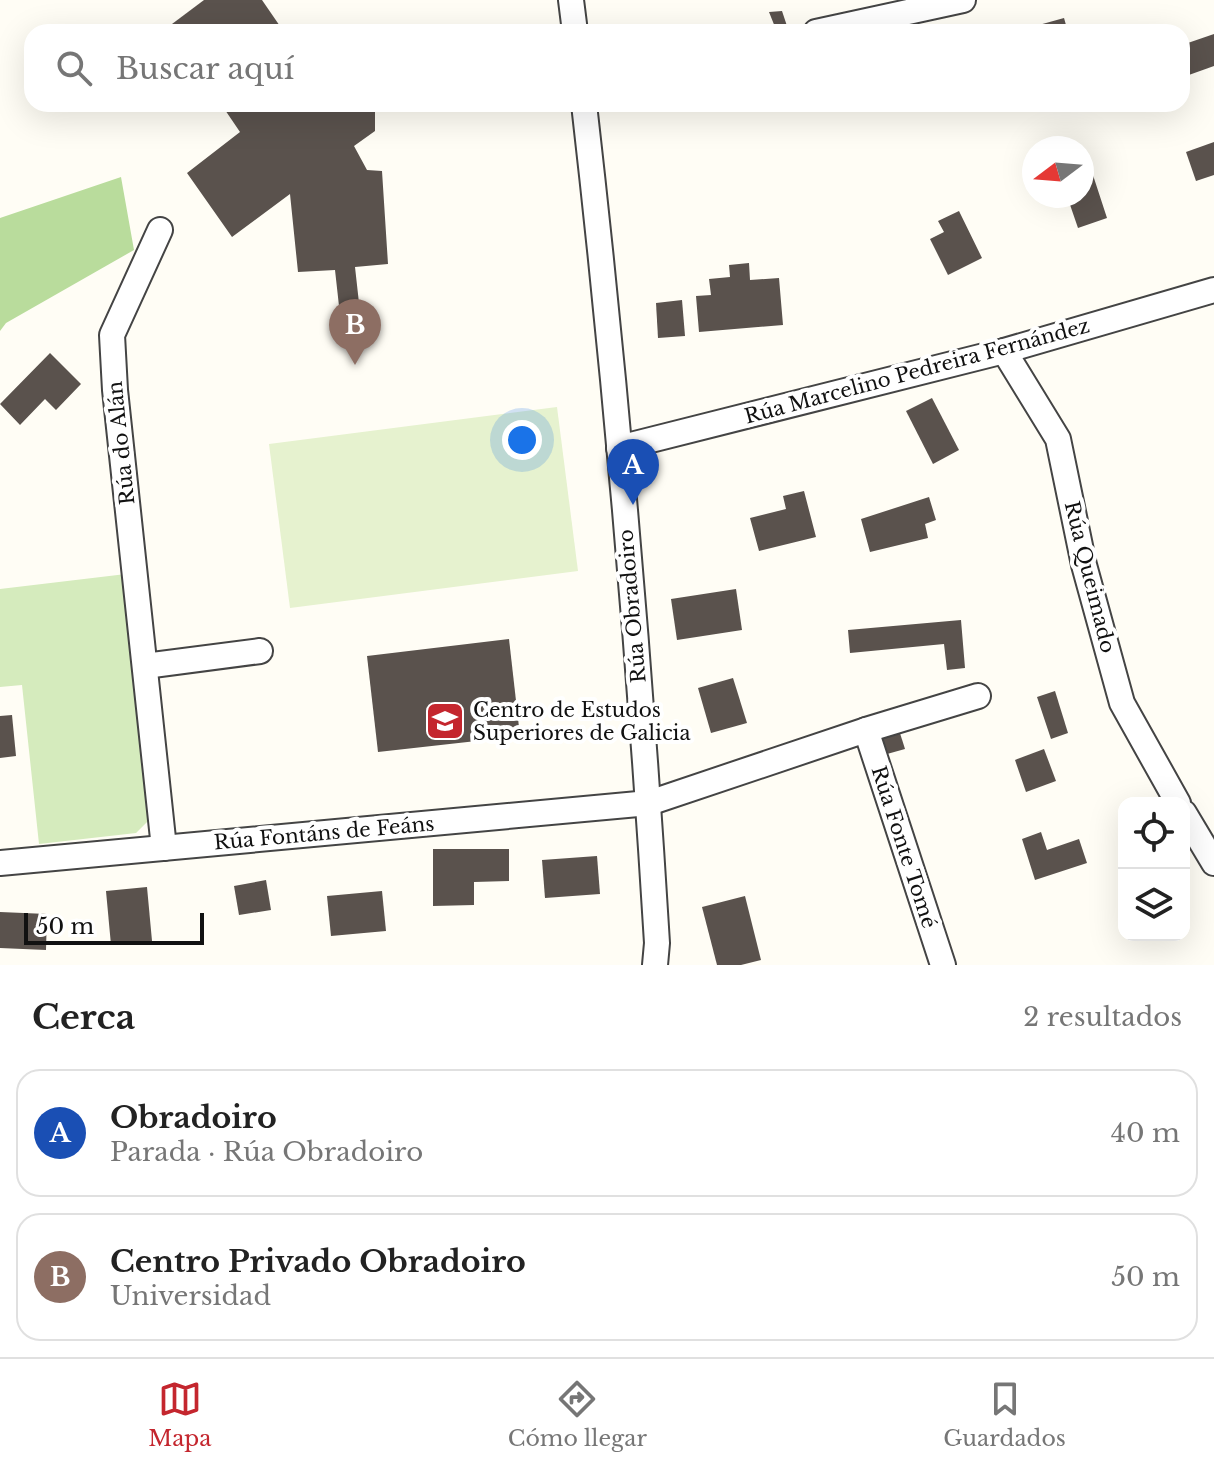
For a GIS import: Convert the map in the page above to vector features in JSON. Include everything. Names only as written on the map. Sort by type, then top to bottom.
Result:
[{"type":"street","points":[[571,0],[574,24]]},
{"type":"street","points":[[853,24],[963,0]]},
{"type":"street","name":"Rúa Obradoiro","points":[[585,112],[619,448],[649,803],[657,943],[655,965]]},
{"type":"street","name":"Rúa do Alán","points":[[160,230],[112,335],[115,390],[164,848]]},
{"type":"street","name":"Rúa Marcelino Pedreira Fernández","points":[[619,448],[1004,351],[1214,290]]},
{"type":"street","name":"Rúa Queimado","points":[[1004,351],[1058,439],[1084,565],[1122,703],[1175,797]]},
{"type":"street","points":[[145,666],[260,651]]},
{"type":"street","points":[[649,803],[978,696]]},
{"type":"street","name":"Rúa Fonte Tomé","points":[[866,730],[943,965]]},
{"type":"street","name":"Rúa Fontáns de Feáns","points":[[0,863],[649,803]]},
{"type":"street","points":[[1190,823],[1214,863]]},
{"type":"green space","points":[[121,177],[134,250],[6,323],[0,331],[0,218]]},
{"type":"green space","points":[[557,407],[578,571],[290,608],[269,444]]},
{"type":"green space","points":[[126,574],[149,820],[136,833],[39,844],[22,685],[0,687],[0,589]]},
{"type":"building","points":[[204,0],[262,0],[278,24],[172,24]]},
{"type":"building","points":[[782,11],[786,24],[774,24],[769,12]]},
{"type":"building","points":[[1064,18],[1066,24],[1042,24]]},
{"type":"building","points":[[1214,34],[1214,66],[1190,75],[1190,42]]},
{"type":"building","points":[[226,112],[375,112],[375,131],[354,146],[367,170],[382,171],[388,264],[355,267],[359,303],[339,306],[335,270],[298,272],[290,194],[232,237],[187,173],[240,132]]},
{"type":"building","points":[[1214,142],[1214,175],[1196,181],[1186,152]]},
{"type":"building","points":[[1094,178],[1107,218],[1078,228],[1071,208],[1094,208]]},
{"type":"building","points":[[959,211],[982,258],[948,275],[930,239],[944,232],[938,221]]},
{"type":"building","points":[[749,263],[750,280],[779,278],[783,325],[699,332],[696,296],[711,295],[709,279],[730,277],[729,265]]},
{"type":"building","points":[[682,300],[685,336],[658,338],[656,303]]},
{"type":"building","points":[[50,353],[81,384],[56,410],[45,399],[20,425],[0,404]]},
{"type":"building","points":[[932,398],[959,450],[933,464],[906,411]]},
{"type":"building","points":[[804,491],[816,537],[759,551],[750,518],[786,509],[783,496]]},
{"type":"building","points":[[929,497],[936,520],[925,524],[928,538],[870,552],[861,519]]},
{"type":"building","points":[[736,589],[742,630],[677,640],[671,599]]},
{"type":"building","points":[[961,620],[965,668],[947,670],[944,644],[850,653],[848,630]]},
{"type":"building","points":[[509,639],[520,736],[378,752],[367,656]]},
{"type":"building","points":[[733,678],[747,723],[711,733],[698,688]]},
{"type":"building","points":[[1055,691],[1068,733],[1051,739],[1037,697]]},
{"type":"building","points":[[12,715],[16,756],[0,758],[0,716]]},
{"type":"building","points":[[899,730],[905,749],[887,754],[880,735]]},
{"type":"building","points":[[1044,749],[1056,781],[1026,792],[1015,760]]},
{"type":"building","points":[[1041,832],[1047,850],[1079,839],[1087,863],[1035,880],[1022,839]]},
{"type":"building","points":[[433,849],[509,849],[509,881],[474,882],[474,905],[433,906]]},
{"type":"building","points":[[597,856],[600,894],[545,898],[542,860]]},
{"type":"building","points":[[266,880],[271,910],[239,915],[234,886]]},
{"type":"building","points":[[147,887],[152,941],[111,945],[106,891]]},
{"type":"building","points":[[382,891],[386,931],[331,936],[327,896]]},
{"type":"building","points":[[745,896],[761,960],[741,965],[717,965],[702,907]]},
{"type":"building","points":[[0,912],[47,914],[46,950],[0,948]]},
{"type":"place","name":"Centro Privado Obradoiro","points":[[355,365]]},
{"type":"place","name":"Obradoiro","points":[[633,505]]},
{"type":"place","name":"Centro de Estudos Superiores de Galicia","points":[[445,721]]}]
